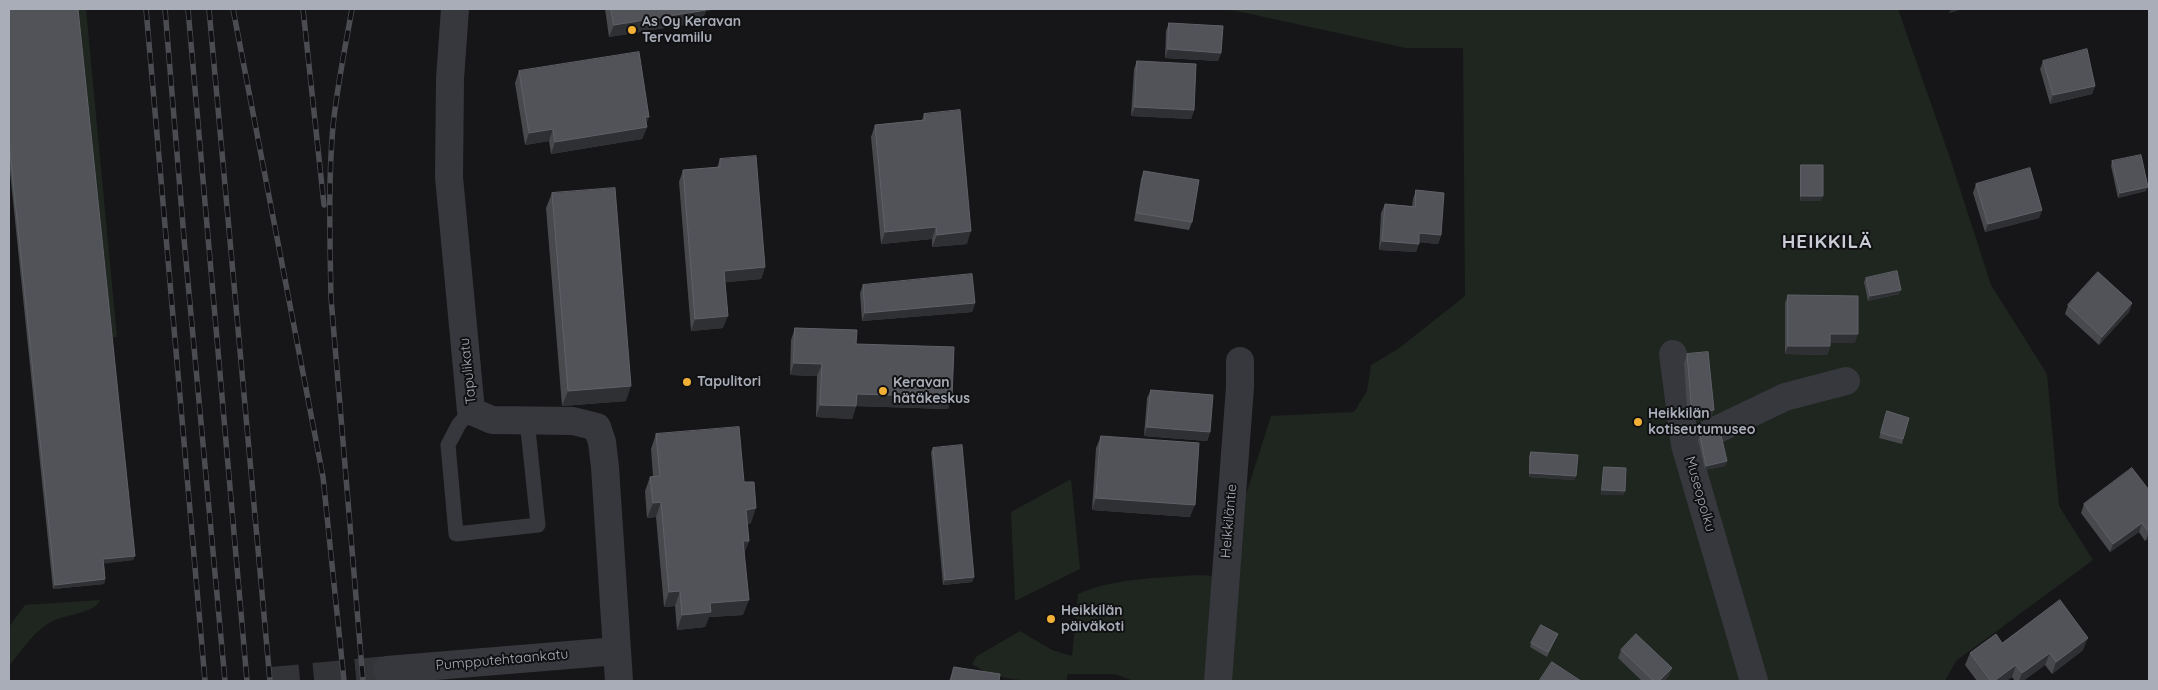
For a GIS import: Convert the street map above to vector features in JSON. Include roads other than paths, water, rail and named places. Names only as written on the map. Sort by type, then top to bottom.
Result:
[{"type":"street","name":"Tapulikatu","points":[[455,9],[450,78],[449,177],[471,411],[492,420],[572,421],[597,427],[602,442],[605,467],[619,681]]},
{"type":"street","points":[[1673,354],[1685,445]]},
{"type":"street","name":"Heikkiläntie","points":[[1218,681],[1240,388],[1240,361]]},
{"type":"street","name":"Museopolku","points":[[1754,681],[1685,445],[1785,397],[1846,381]]},
{"type":"street","name":"Pumpputehtaankatu","points":[[386,670],[617,651]]},
{"type":"lane","points":[[471,411],[459,424],[448,445],[456,534],[538,525],[527,420]]},
{"type":"tunnel","points":[[272,681],[387,670]]},
{"type":"railway","points":[[146,9],[205,681]]},
{"type":"railway","points":[[165,9],[185,250],[225,681]]},
{"type":"railway","points":[[188,9],[247,681]]},
{"type":"railway","points":[[209,9],[270,681]]},
{"type":"railway","points":[[233,9],[323,477],[344,681]]},
{"type":"railway","points":[[303,9],[324,205]]},
{"type":"railway","points":[[352,9],[339,82],[331,147],[330,255],[331,298],[363,681]]},
{"type":"place","name":"As Oy Keravan Tervamiilu","points":[[632,30]]},
{"type":"place","name":"Tapulitori","points":[[687,382]]},
{"type":"place","name":"Keravan hätäkeskus","points":[[883,391]]},
{"type":"place","name":"Heikkilän kotiseutumuseo","points":[[1638,422]]},
{"type":"place","name":"Heikkilän päiväkoti","points":[[1051,619]]},
{"type":"district","name":"HEIKKILÄ","points":[[1827,242]]}]
